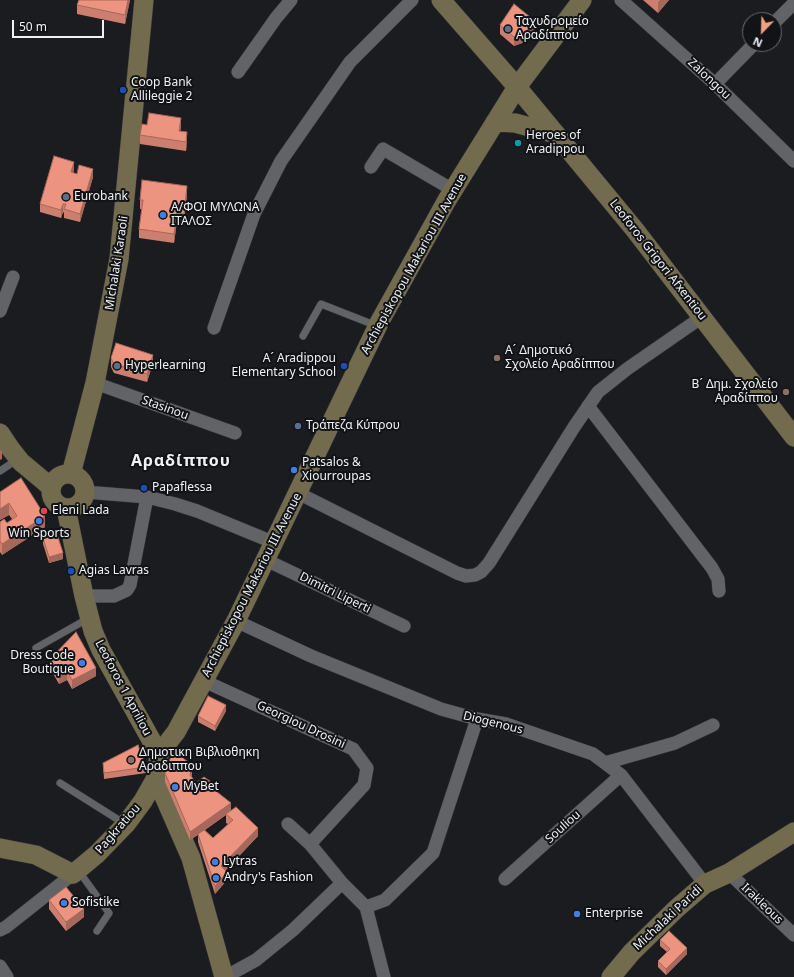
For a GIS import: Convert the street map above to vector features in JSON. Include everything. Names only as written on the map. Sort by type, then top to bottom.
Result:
[{"type":"main road","name":"Michalaki Karaoli","points":[[71,474],[96,383],[119,259],[144,0]]},
{"type":"main road","name":"Archiepiskopou Makariou III Avenue","points":[[158,754],[176,732],[236,621],[378,327],[453,190],[517,87],[582,0]]},
{"type":"main road","name":"Leoforos Grigori Afxentiou","points":[[442,1],[517,87],[635,230],[794,437]]},
{"type":"main road","points":[[495,122],[515,123],[556,134]]},
{"type":"main road","points":[[0,433],[18,459],[51,487]]},
{"type":"main road","points":[[71,474],[76,476],[83,483],[85,492],[84,498],[81,502],[71,508],[66,508],[60,506],[52,498],[51,487],[56,478],[61,475],[71,474]]},
{"type":"main road","name":"Leoforos 1 Apriliou","points":[[66,508],[84,596],[93,631],[101,650],[158,754]]},
{"type":"main road","points":[[145,728],[157,734],[176,732]]},
{"type":"main road","points":[[158,754],[156,778],[192,858],[224,977]]},
{"type":"main road","name":"Pagkratiou","points":[[76,872],[97,854],[126,824],[143,801],[156,778]]},
{"type":"main road","name":"Michalaki Paridi","points":[[611,977],[632,952],[676,909],[705,884],[729,873],[794,832]]},
{"type":"main road","points":[[0,848],[36,855],[76,872]]},
{"type":"street","points":[[238,72],[291,0]]},
{"type":"street","points":[[214,328],[254,214],[281,161],[350,62],[412,0]]},
{"type":"street","name":"Zalongou","points":[[621,0],[715,84],[794,161]]},
{"type":"street","points":[[782,15],[794,3]]},
{"type":"street","points":[[715,84],[746,52]]},
{"type":"street","points":[[371,167],[383,149],[453,190]]},
{"type":"street","points":[[0,311],[14,277]]},
{"type":"street","points":[[298,493],[457,573],[466,576],[475,575],[481,572],[489,563],[567,437],[598,392],[621,373],[702,317]]},
{"type":"street","name":"Stasinou","points":[[96,383],[235,434]]},
{"type":"street","points":[[588,406],[712,568],[718,578],[719,591]]},
{"type":"street","points":[[85,492],[147,497],[197,511],[275,543]]},
{"type":"street","points":[[84,596],[114,596],[127,590],[130,585],[147,497]]},
{"type":"street","name":"Dimitri Liperti","points":[[266,560],[404,626]]},
{"type":"street","name":"Diogenous","points":[[236,621],[311,656],[441,709],[477,719],[506,724],[593,754],[621,775],[705,884]]},
{"type":"street","name":"Georgiou Drosini","points":[[204,681],[353,749],[368,768],[364,785],[310,844]]},
{"type":"street","points":[[366,907],[385,900],[433,853],[477,719]]},
{"type":"street","points":[[606,763],[675,743],[713,725]]},
{"type":"street","name":"Souliou","points":[[505,880],[621,775]]},
{"type":"street","points":[[288,824],[310,844],[342,883],[366,907],[384,977]]},
{"type":"street","points":[[0,930],[6,927],[76,872]]},
{"type":"street","name":"Irakleous","points":[[729,873],[794,935]]},
{"type":"street","points":[[224,977],[256,960],[287,935],[342,883]]},
{"type":"street","points":[[0,966],[7,977]]},
{"type":"lane","points":[[303,336],[321,304],[378,327]]},
{"type":"lane","points":[[0,471],[18,459]]},
{"type":"lane","points":[[36,648],[89,618]]},
{"type":"lane","points":[[60,783],[126,824]]},
{"type":"lane","points":[[76,872],[109,913],[97,931]]},
{"type":"building","points":[[79,0],[128,0],[125,15],[77,5]]},
{"type":"building","points":[[514,4],[535,21],[525,33],[514,37],[500,25]]},
{"type":"building","points":[[149,113],[181,118],[179,131],[187,132],[186,142],[140,135],[142,124],[147,125]]},
{"type":"building","name":"Eurobank","points":[[54,156],[74,162],[71,172],[77,174],[79,165],[93,169],[80,214],[64,209],[66,204],[63,204],[61,210],[40,204]]},
{"type":"building","name":"Α/ΦΟΙ ΜΥΛΩΝΑ ΙΤΑΛΟΣ","points":[[142,180],[187,186],[184,214],[177,213],[174,234],[139,229],[143,200],[140,200]]},
{"type":"building","points":[[116,343],[153,355],[147,374],[114,364],[111,358]]},
{"type":"building","points":[[21,478],[45,516],[2,544],[0,541],[0,522],[4,519],[7,523],[17,516],[9,503],[0,509],[0,492]]},
{"type":"building","points":[[57,534],[63,553],[49,557],[43,538]]},
{"type":"building","points":[[76,632],[96,668],[72,680],[67,671],[59,676],[50,659]]},
{"type":"building","points":[[208,696],[226,705],[215,726],[198,716]]},
{"type":"building","name":"Δημοτικη Βιβλιοθηκη Αραδιππου","points":[[138,745],[146,767],[104,773],[103,763]]},
{"type":"building","points":[[175,752],[192,765],[190,775],[196,783],[204,777],[214,784],[212,788],[231,803],[190,832],[165,773],[166,765]]},
{"type":"building","points":[[236,807],[258,828],[221,866],[227,872],[215,886],[198,834],[204,830],[213,838],[233,820],[226,814]]},
{"type":"building","points":[[66,887],[84,909],[66,922],[49,900]]},
{"type":"building","points":[[669,931],[687,948],[666,969],[658,961],[670,949],[660,940]]},
{"type":"place","name":"Ταχυδρομείο Αραδίππου","points":[[508,29]]},
{"type":"place","name":"Coop Bank Allileggie 2","points":[[123,90]]},
{"type":"place","name":"Heroes of Aradippou","points":[[518,143]]},
{"type":"place","name":"Eurobank","points":[[66,197]]},
{"type":"place","name":"Α/ΦΟΙ ΜΥΛΩΝΑ ΙΤΑΛΟΣ","points":[[163,215]]},
{"type":"place","name":"Α´ Δημοτικό Σχολείο Αραδίππου","points":[[497,358]]},
{"type":"place","name":"Hyperlearning","points":[[117,366]]},
{"type":"place","name":"A´ Aradippou Elementary School","points":[[344,366]]},
{"type":"place","name":"Β´ Δημ. Σχολείο Αραδίππου","points":[[786,392]]},
{"type":"place","name":"Τράπεζα Κύπρου","points":[[298,426]]},
{"type":"place","name":"Patsalos & Xiourroupas","points":[[294,470]]},
{"type":"place","name":"Papaflessa","points":[[144,488]]},
{"type":"place","name":"Eleni Lada","points":[[44,511]]},
{"type":"place","name":"Win Sports","points":[[39,521]]},
{"type":"place","name":"Agias Lavras","points":[[71,571]]},
{"type":"place","name":"Dress Code Boutique","points":[[82,663]]},
{"type":"place","name":"Δημοτικη Βιβλιοθηκη Αραδιππου","points":[[131,760]]},
{"type":"place","name":"MyBet","points":[[175,787]]},
{"type":"place","name":"Lytras","points":[[215,862]]},
{"type":"place","name":"Andry's Fashion","points":[[216,878]]},
{"type":"place","name":"Sofistike","points":[[64,903]]},
{"type":"place","name":"Enterprise","points":[[577,914]]},
{"type":"district","name":"Αραδίππου","points":[[181,461]]}]
